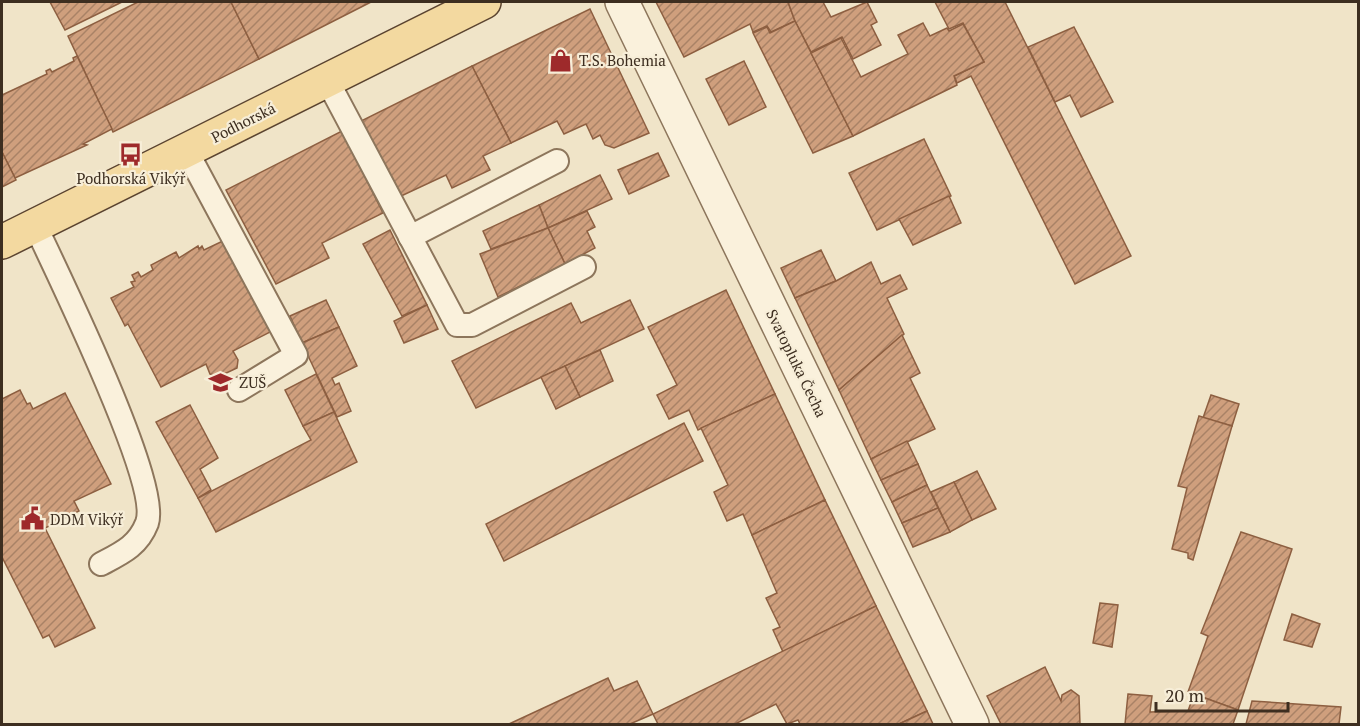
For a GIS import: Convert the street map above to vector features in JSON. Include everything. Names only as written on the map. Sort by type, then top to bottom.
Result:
[{"type":"main road","name":"Podhorská","points":[[2,242],[484,2]]},
{"type":"street","name":"Svatopluka Čecha","points":[[622,2],[972,724]]},
{"type":"lane","points":[[327,80],[457,325],[472,325],[584,267]]},
{"type":"lane","points":[[186,150],[296,355],[239,390]]},
{"type":"lane","points":[[410,237],[557,161]]},
{"type":"lane","points":[[35,225],[123,423],[143,478],[149,506],[147,522],[132,548],[102,564]]},
{"type":"building","points":[[50,2],[122,2],[65,30]]},
{"type":"building","points":[[138,2],[231,2],[259,59],[113,132],[68,36]]},
{"type":"building","points":[[231,2],[371,2],[259,59]]},
{"type":"building","points":[[656,2],[788,2],[795,21],[771,32],[767,26],[753,32],[750,24],[684,57]]},
{"type":"building","points":[[788,2],[823,2],[831,17],[867,2],[877,22],[871,25],[881,45],[853,59],[842,37],[811,52]]},
{"type":"building","points":[[935,2],[1005,2],[1131,256],[1075,284],[971,76],[957,83],[954,76],[984,62],[963,23],[949,29]]},
{"type":"building","points":[[590,9],[649,133],[614,148],[605,145],[600,135],[593,139],[586,124],[564,134],[557,121],[511,143],[472,66]]},
{"type":"building","points":[[795,21],[853,136],[813,153],[753,33],[767,27],[770,33]]},
{"type":"building","points":[[923,23],[930,36],[963,24],[984,62],[954,76],[957,85],[853,136],[811,53],[841,38],[861,77],[908,54],[898,35]]},
{"type":"building","points":[[1074,27],[1113,102],[1081,117],[1070,95],[1055,102],[1028,47]]},
{"type":"building","points":[[77,56],[112,129],[83,144],[87,145],[15,178],[2,152],[2,95],[47,74],[46,71],[50,69],[52,72],[74,61],[73,58]]},
{"type":"building","points":[[744,61],[766,107],[729,125],[706,79]]},
{"type":"building","points":[[472,66],[511,143],[483,156],[490,170],[452,188],[446,175],[399,197],[361,121]]},
{"type":"building","points":[[342,131],[383,213],[322,243],[329,258],[276,284],[226,190]]},
{"type":"building","points":[[924,139],[951,196],[877,230],[849,173]]},
{"type":"building","points":[[2,152],[16,180],[2,187]]},
{"type":"building","points":[[658,153],[669,176],[629,194],[618,170]]},
{"type":"building","points":[[600,175],[612,199],[548,228],[539,205]]},
{"type":"building","points":[[949,196],[961,223],[913,245],[899,219]]},
{"type":"building","points":[[539,205],[548,228],[491,249],[483,231]]},
{"type":"building","points":[[587,211],[595,227],[587,231],[595,248],[565,264],[548,228]]},
{"type":"building","points":[[548,228],[565,264],[498,297],[480,254]]},
{"type":"building","points":[[390,230],[427,305],[402,316],[363,244]]},
{"type":"building","points":[[227,239],[276,329],[233,351],[238,360],[237,368],[220,376],[210,374],[206,364],[161,387],[128,324],[125,326],[111,298],[134,287],[131,282],[135,281],[132,275],[138,272],[141,277],[153,270],[151,265],[176,252],[179,258],[198,246],[199,249],[202,246],[204,250]]},
{"type":"building","points":[[821,250],[836,281],[795,298],[781,268]]},
{"type":"building","points":[[871,262],[881,284],[900,275],[907,289],[887,298],[904,334],[839,390],[795,298],[836,281]]},
{"type":"building","points":[[726,290],[775,394],[698,430],[689,410],[669,419],[657,395],[677,385],[648,327]]},
{"type":"building","points":[[326,300],[339,327],[302,343],[290,316]]},
{"type":"building","points":[[630,300],[644,329],[476,408],[452,361],[571,303],[581,323]]},
{"type":"building","points":[[427,305],[438,329],[404,343],[394,321]]},
{"type":"building","points":[[339,327],[357,366],[332,378],[335,385],[339,383],[351,411],[337,417],[302,343]]},
{"type":"building","points":[[902,335],[920,373],[910,378],[935,429],[871,459],[839,390]]},
{"type":"building","points":[[600,350],[613,381],[580,397],[565,366]]},
{"type":"building","points":[[565,366],[580,397],[556,409],[541,377]]},
{"type":"building","points":[[316,374],[334,412],[303,426],[285,390]]},
{"type":"building","name":"DDM Vikýř","points":[[20,390],[27,404],[30,403],[33,409],[65,393],[111,484],[74,501],[79,511],[45,528],[95,628],[55,647],[49,635],[43,638],[2,557],[2,399]]},
{"type":"building","points":[[775,394],[825,500],[752,535],[743,514],[727,521],[714,492],[728,485],[701,428]]},
{"type":"building","points":[[1211,395],[1239,404],[1232,426],[1203,418]]},
{"type":"building","points":[[190,405],[218,458],[200,469],[211,490],[198,498],[156,422]]},
{"type":"building","points":[[334,412],[357,462],[216,532],[198,498],[311,440],[303,426]]},
{"type":"building","points":[[1199,416],[1232,426],[1193,560],[1188,558],[1188,553],[1172,549],[1187,488],[1178,486]]},
{"type":"building","points":[[684,423],[703,461],[504,561],[486,524]]},
{"type":"building","points":[[907,441],[918,464],[881,480],[871,459]]},
{"type":"building","points":[[918,464],[927,485],[892,502],[881,480]]},
{"type":"building","points":[[977,471],[996,509],[972,520],[954,482]]},
{"type":"building","points":[[954,482],[972,520],[950,532],[931,492]]},
{"type":"building","points":[[927,485],[938,508],[902,523],[892,502]]},
{"type":"building","points":[[825,500],[876,606],[783,652],[773,630],[780,627],[766,598],[777,593],[752,535]]},
{"type":"building","points":[[938,508],[950,532],[913,547],[902,523]]},
{"type":"building","points":[[1241,532],[1292,549],[1238,710],[1188,692],[1208,636],[1201,633]]},
{"type":"building","points":[[1100,603],[1118,605],[1112,647],[1093,643]]},
{"type":"building","points":[[876,606],[927,711],[899,724],[800,724],[798,720],[787,724],[776,704],[735,724],[658,724],[653,714]]},
{"type":"building","points":[[1292,614],[1320,624],[1312,647],[1284,640]]},
{"type":"building","points":[[1045,667],[1061,701],[1062,695],[1071,690],[1079,696],[1080,724],[1001,724],[987,696]]},
{"type":"building","points":[[608,678],[614,691],[637,681],[653,714],[630,724],[509,724]]},
{"type":"building","points":[[1128,694],[1152,696],[1150,712],[1188,711],[1194,694],[1238,710],[1233,724],[1125,724]]},
{"type":"building","points":[[1252,701],[1341,707],[1339,724],[1246,724]]},
{"type":"building","points":[[927,711],[933,724],[899,724]]},
{"type":"place","name":"T.S. Bohemia","points":[[561,60]]},
{"type":"place","name":"Podhorská Vikýř","points":[[131,154]]},
{"type":"place","name":"ZUŠ","points":[[221,382]]},
{"type":"place","name":"DDM Vikýř","points":[[32,519]]}]
